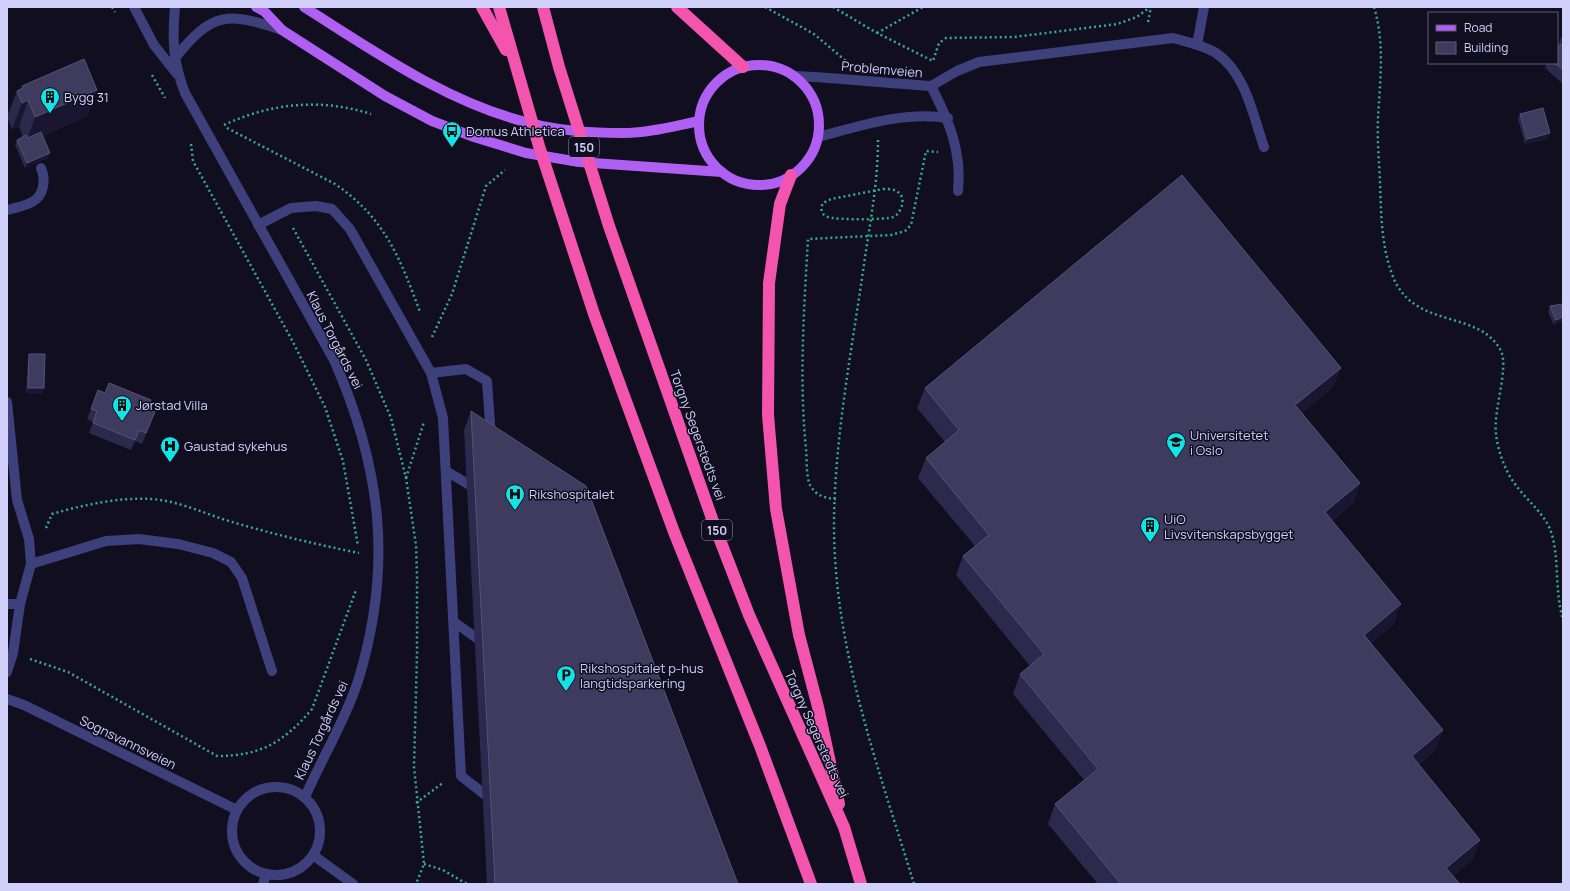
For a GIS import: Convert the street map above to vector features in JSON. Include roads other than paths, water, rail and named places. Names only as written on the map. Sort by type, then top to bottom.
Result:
[{"type":"highway","points":[[482,7],[513,61]]},
{"type":"highway","points":[[499,7],[513,61],[563,222],[597,321],[674,532],[760,746],[811,884]]},
{"type":"highway","name":"Torgny Segerstedts vei","points":[[542,7],[559,67],[609,226],[715,527],[792,715],[844,827],[862,884]]},
{"type":"highway","points":[[677,7],[743,67]]},
{"type":"highway","points":[[791,175],[780,204],[769,283],[768,415],[776,509],[799,635],[818,707],[844,827]]},
{"type":"main road","points":[[256,7],[265,12],[282,30],[406,109],[474,138],[526,153],[579,162],[722,172]]},
{"type":"main road","points":[[304,7],[425,81],[486,108],[530,123],[577,131],[625,133],[658,130],[699,121]]},
{"type":"main road","points":[[763,65],[784,70],[794,76],[804,84],[813,97],[818,115],[818,137],[813,151],[804,165],[791,175],[771,184],[754,185],[736,180],[722,172],[712,162],[702,143],[699,121],[703,102],[713,86],[727,74],[743,67],[763,65]]},
{"type":"street","name":"Klaus Torgårds vei","points":[[134,7],[154,45],[178,75]]},
{"type":"street","name":"Klaus Torgårds vei","points":[[175,7],[172,36],[178,75],[185,93],[315,325],[348,394],[368,461],[380,536],[377,592],[370,637],[358,682],[305,797]]},
{"type":"street","points":[[1197,45],[1204,7]]},
{"type":"street","points":[[175,58],[194,35],[204,27],[215,22],[232,18],[255,22],[282,30]]},
{"type":"street","points":[[931,86],[957,71],[979,62],[1173,38],[1197,45],[1216,53],[1231,65],[1241,82],[1264,147]]},
{"type":"street","name":"Problemveien","points":[[794,76],[842,78],[866,82],[931,86],[948,118],[957,153],[960,174],[958,191]]},
{"type":"street","points":[[818,137],[887,120],[928,115],[948,118]]},
{"type":"street","points":[[7,210],[33,202],[44,186],[44,175],[42,168]]},
{"type":"street","points":[[258,225],[291,208],[316,206],[332,209],[350,229],[431,373],[443,418],[462,776],[498,804]]},
{"type":"street","points":[[431,373],[466,369],[487,381],[492,451]]},
{"type":"street","points":[[7,402],[18,500],[30,539],[31,564],[20,604],[13,653],[7,672]]},
{"type":"street","points":[[446,471],[485,494]]},
{"type":"street","points":[[31,564],[106,541],[138,539],[178,544],[213,553],[231,562],[242,578],[272,672]]},
{"type":"street","points":[[7,604],[20,604]]},
{"type":"street","points":[[454,622],[491,648]]},
{"type":"street","name":"Sognsvannsveien","points":[[7,699],[24,705],[237,810]]},
{"type":"street","points":[[280,786],[293,790],[305,797],[313,806],[318,818],[320,831],[318,844],[313,855],[306,864],[296,870],[264,879],[241,859],[234,848],[231,835],[232,822],[237,810],[244,799],[267,787],[280,786]]},
{"type":"street","points":[[313,855],[353,884]]},
{"type":"place","name":"Bygg 31","points":[[50,114]]},
{"type":"place","name":"Domus Athletica","points":[[452,148]]},
{"type":"place","name":"Jørstad Villa","points":[[122,422]]},
{"type":"place","name":"Universitetet i Oslo","points":[[1176,459]]},
{"type":"place","name":"Gaustad sykehus","points":[[170,463]]},
{"type":"place","name":"Rikshospitalet","points":[[515,511]]},
{"type":"place","name":"UiO Livsvitenskapsbygget","points":[[1150,543]]},
{"type":"place","name":"Rikshospitalet p-hus langtidsparkering","points":[[566,692]]}]
